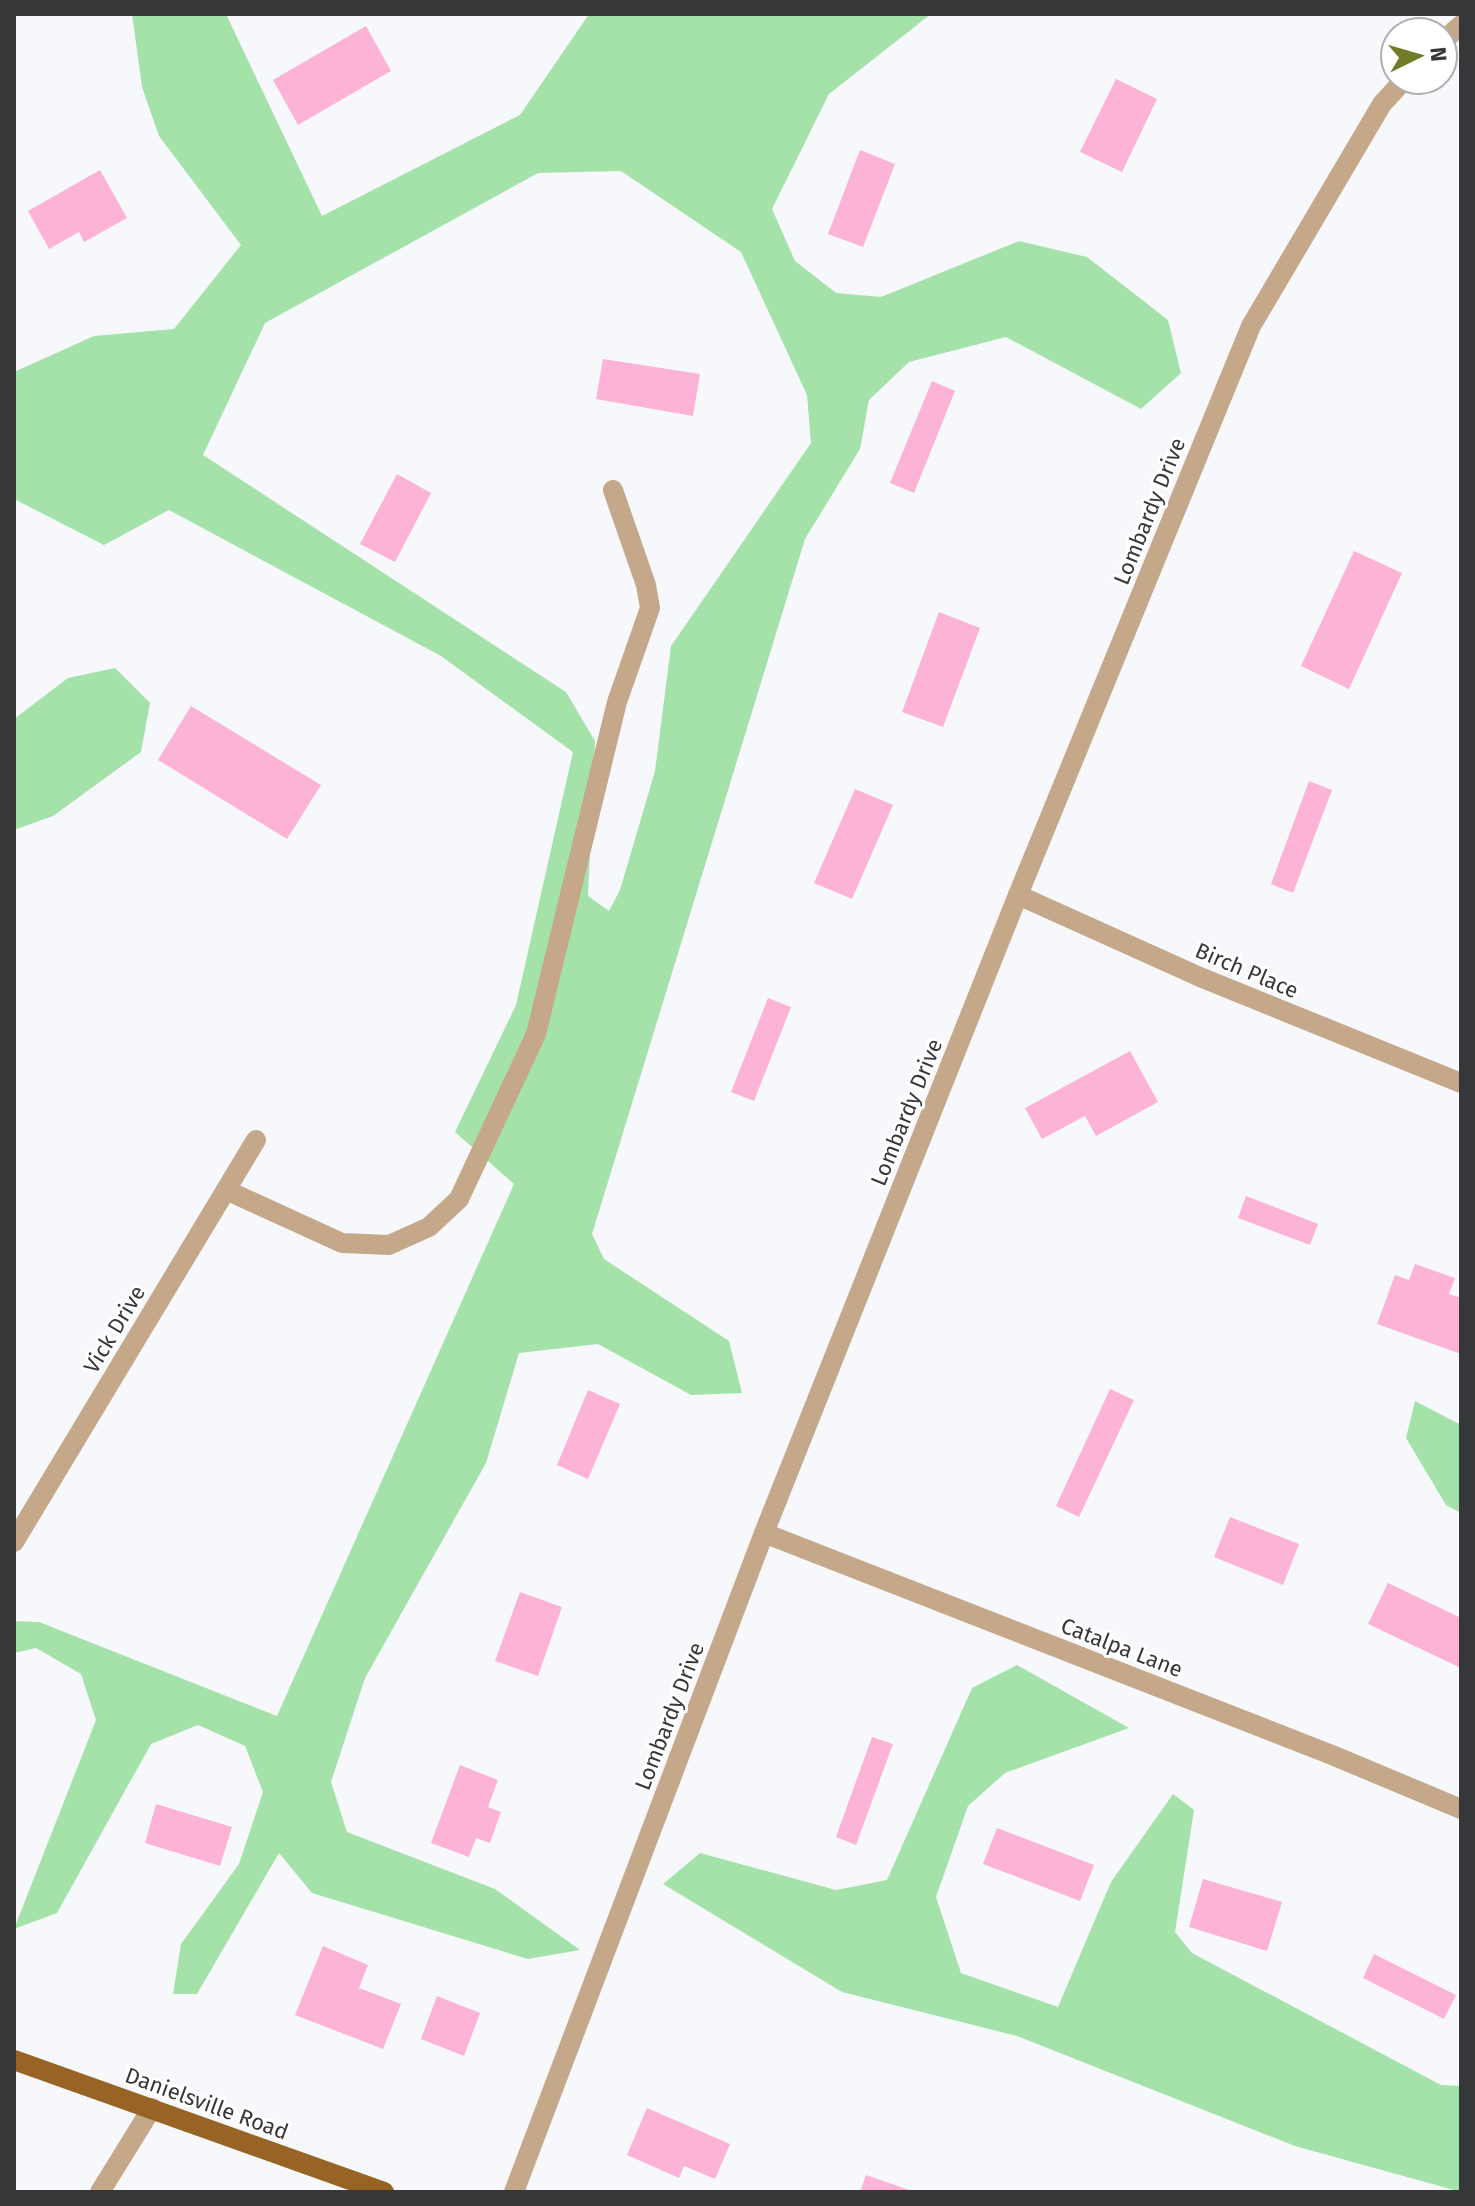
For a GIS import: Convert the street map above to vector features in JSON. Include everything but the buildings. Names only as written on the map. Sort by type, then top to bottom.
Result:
[{"type":"main road","name":"Danielsville Road","points":[[14,2060],[384,2192]]},
{"type":"street","name":"Lombardy Drive","points":[[514,2192],[764,1533],[1018,895],[1251,326],[1389,96]]},
{"type":"street","points":[[226,1190],[342,1243],[389,1245],[429,1227],[459,1199],[536,1034],[617,702],[650,608],[646,585],[613,490]]},
{"type":"street","name":"Birch Place","points":[[1018,895],[1200,977],[1461,1083]]},
{"type":"street","name":"Vick Drive","points":[[14,1542],[256,1140]]},
{"type":"street","name":"Catalpa Lane","points":[[764,1533],[1317,1749],[1461,1809]]},
{"type":"street","points":[[100,2192],[152,2108]]},
{"type":"green space","points":[[132,14],[226,14],[322,216],[520,115],[589,14],[931,14],[829,94],[772,209],[795,261],[836,293],[881,297],[1019,241],[1087,257],[1168,320],[1181,373],[1141,409],[1006,337],[909,362],[869,400],[860,449],[805,539],[592,1234],[604,1259],[729,1341],[742,1393],[691,1395],[598,1344],[519,1353],[486,1463],[365,1678],[331,1782],[347,1832],[495,1889],[580,1950],[528,1959],[312,1893],[279,1853],[197,1994],[173,1994],[181,1944],[239,1864],[263,1792],[245,1746],[198,1725],[151,1744],[57,1913],[14,1929],[96,1720],[81,1674],[36,1648],[14,1653],[14,1621],[39,1622],[277,1716],[514,1184],[455,1132],[516,1005],[573,752],[441,656],[169,510],[104,545],[14,499],[14,372],[94,336],[174,329],[241,245],[159,136],[142,87]],"holes":[[[621,171],[741,252],[807,395],[811,443],[671,646],[655,771],[620,890],[609,911],[588,896],[595,741],[566,692],[203,455],[265,323],[538,173]]]},
{"type":"green space","points":[[115,668],[150,703],[141,752],[53,816],[14,830],[14,719],[68,678]]},
{"type":"green space","points":[[1415,1401],[1461,1425],[1461,1513],[1446,1505],[1406,1438]]},
{"type":"green space","points":[[1017,1665],[1129,1728],[1005,1773],[968,1806],[936,1897],[961,1973],[1058,2007],[1111,1882],[1173,1794],[1194,1810],[1175,1932],[1192,1953],[1441,2085],[1461,2086],[1461,2192],[1295,2146],[1017,2036],[842,1992],[663,1884],[700,1853],[836,1890],[887,1880],[972,1688]]}]
